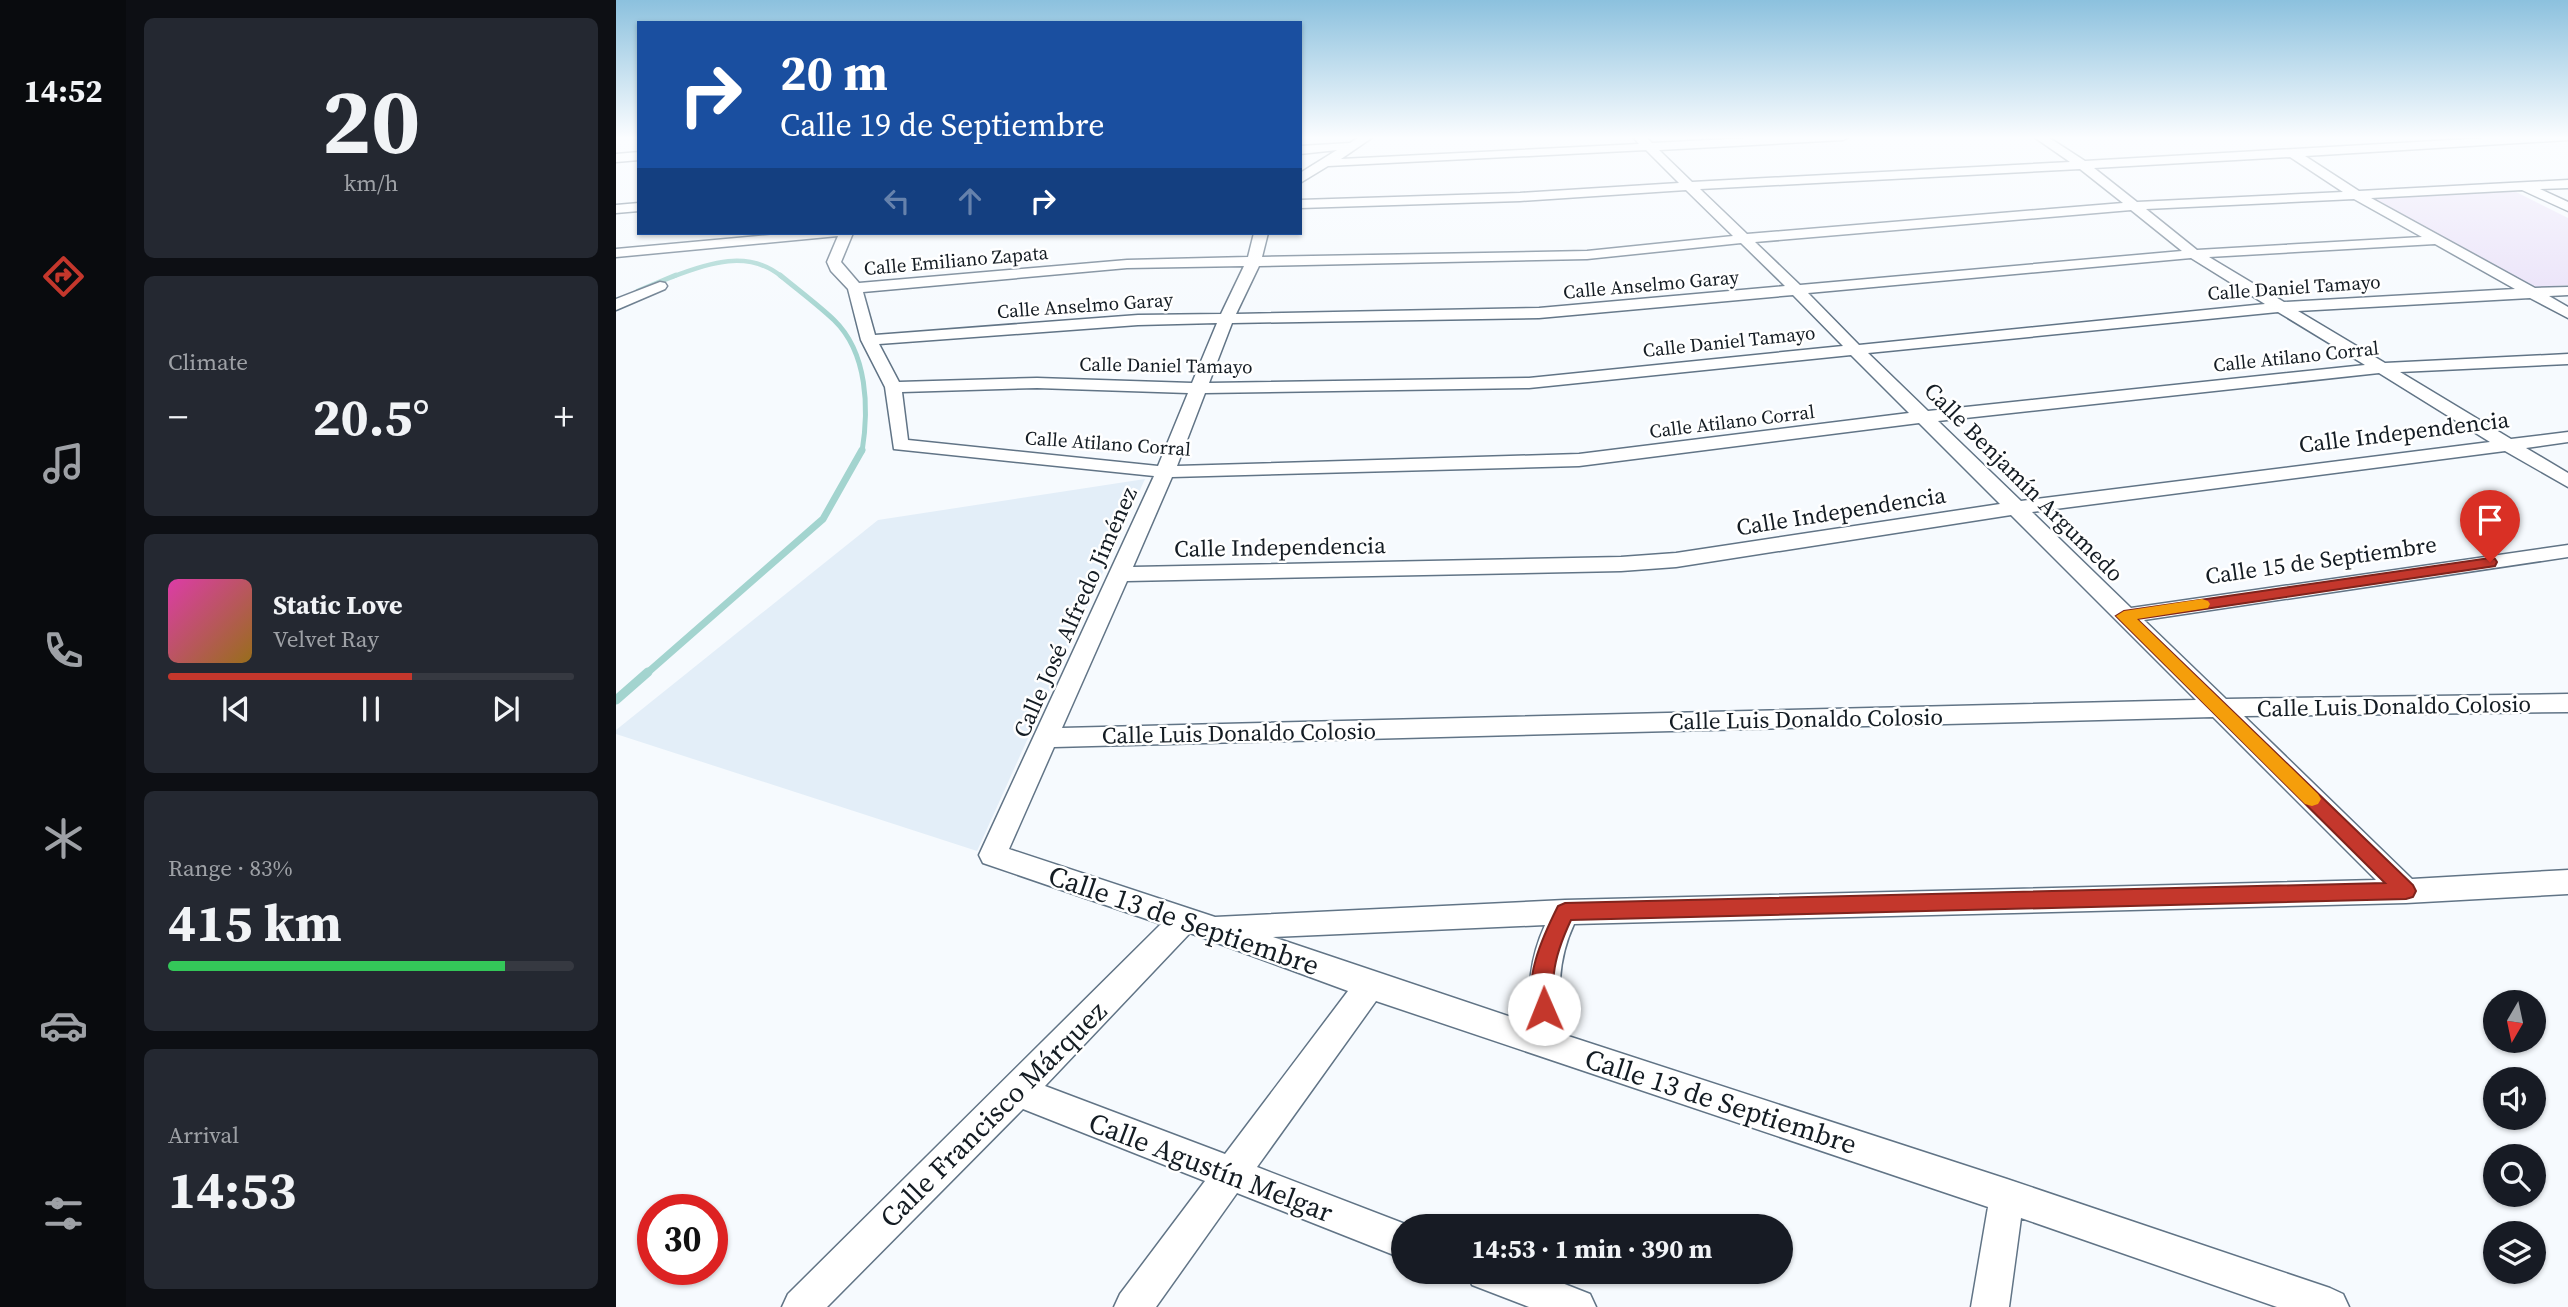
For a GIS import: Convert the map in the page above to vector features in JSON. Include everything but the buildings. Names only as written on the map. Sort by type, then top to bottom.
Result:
[{"type":"street","points":[[1302,204],[1489,198]]},
{"type":"street","points":[[1302,209],[1526,205],[1604,198]]},
{"type":"street","name":"Calle Benjamín Argumedo","points":[[1701,198],[1798,289],[1853,348],[2406,891]]},
{"type":"street","points":[[2125,198],[2193,254],[2568,481]]},
{"type":"street","name":"Calle Emiliano Zapata","points":[[855,288],[1127,264],[1587,255],[1742,239],[2135,206],[2297,198]]},
{"type":"street","points":[[2362,198],[2568,313]]},
{"type":"street","points":[[2549,198],[2568,207]]},
{"type":"street","points":[[616,209],[637,207]]},
{"type":"street","points":[[616,253],[813,235]]},
{"type":"street","points":[[845,235],[834,262],[836,268],[855,288],[869,340],[893,387]]},
{"type":"street","name":"Calle José Alfredo Jiménez","points":[[993,855],[1165,471],[1227,317],[1254,261],[1260,235]]},
{"type":"street","name":"Calle Anselmo Garay","points":[[869,340],[1119,321],[1227,317],[1530,314],[2193,254],[2435,240]]},
{"type":"street","points":[[616,305],[660,286]]},
{"type":"street","name":"Calle Daniel Tamayo","points":[[893,387],[1037,383],[1199,388],[1529,383],[1853,348],[2279,307],[2568,291]]},
{"type":"street","name":"Calle Atilano Corral","points":[[893,387],[900,445],[1165,471],[1579,460],[1923,417],[2384,368],[2568,359]]},
{"type":"street","name":"Calle Independencia","points":[[1118,574],[1621,564],[1726,554],[2015,508],[2568,437]]},
{"type":"street","name":"Calle 15 de Septiembre","points":[[2124,616],[2568,551]]},
{"type":"street","name":"Calle Luis Donaldo Colosio","points":[[1044,738],[2218,708],[2568,703]]},
{"type":"street","name":"Calle 13 de Septiembre","points":[[993,855],[1370,985],[2007,1196],[2330,1307]]},
{"type":"street","points":[[1197,924],[2406,891],[2568,882]]},
{"type":"street","points":[[1552,1045],[1544,1009],[1543,974],[1550,942],[1565,912]]},
{"type":"street","name":"Calle Francisco Márquez","points":[[801,1307],[1018,1091],[1197,924]]},
{"type":"street","points":[[1133,1307],[1370,985]]},
{"type":"street","name":"Calle Agustín Melgar","points":[[1018,1091],[1391,1236]]},
{"type":"street","points":[[1990,1307],[2007,1196]]},
{"type":"street","points":[[1517,1284],[1577,1307]]},
{"type":"shaded area","points":[[2528,198],[2568,218],[2568,285],[2526,288],[2376,199]]},
{"type":"shaded area","points":[[1145,479],[977,851],[616,734],[616,730],[878,520]]},
{"type":"waterway","points":[[672,277],[728,261],[756,263],[782,277]]},
{"type":"waterway","points":[[638,291],[676,275]]},
{"type":"waterway","points":[[780,275],[834,320],[854,349],[860,365],[865,400],[862,452]]},
{"type":"waterway","points":[[646,674],[823,519],[862,450]]},
{"type":"waterway","points":[[616,700],[648,672]]},
{"type":"slow traffic","points":[[2202,604],[2124,616],[2312,799]]},
{"type":"route","points":[[1544,1009],[1543,974],[1550,942],[1565,912],[2406,891],[2124,616],[2490,562]]}]
